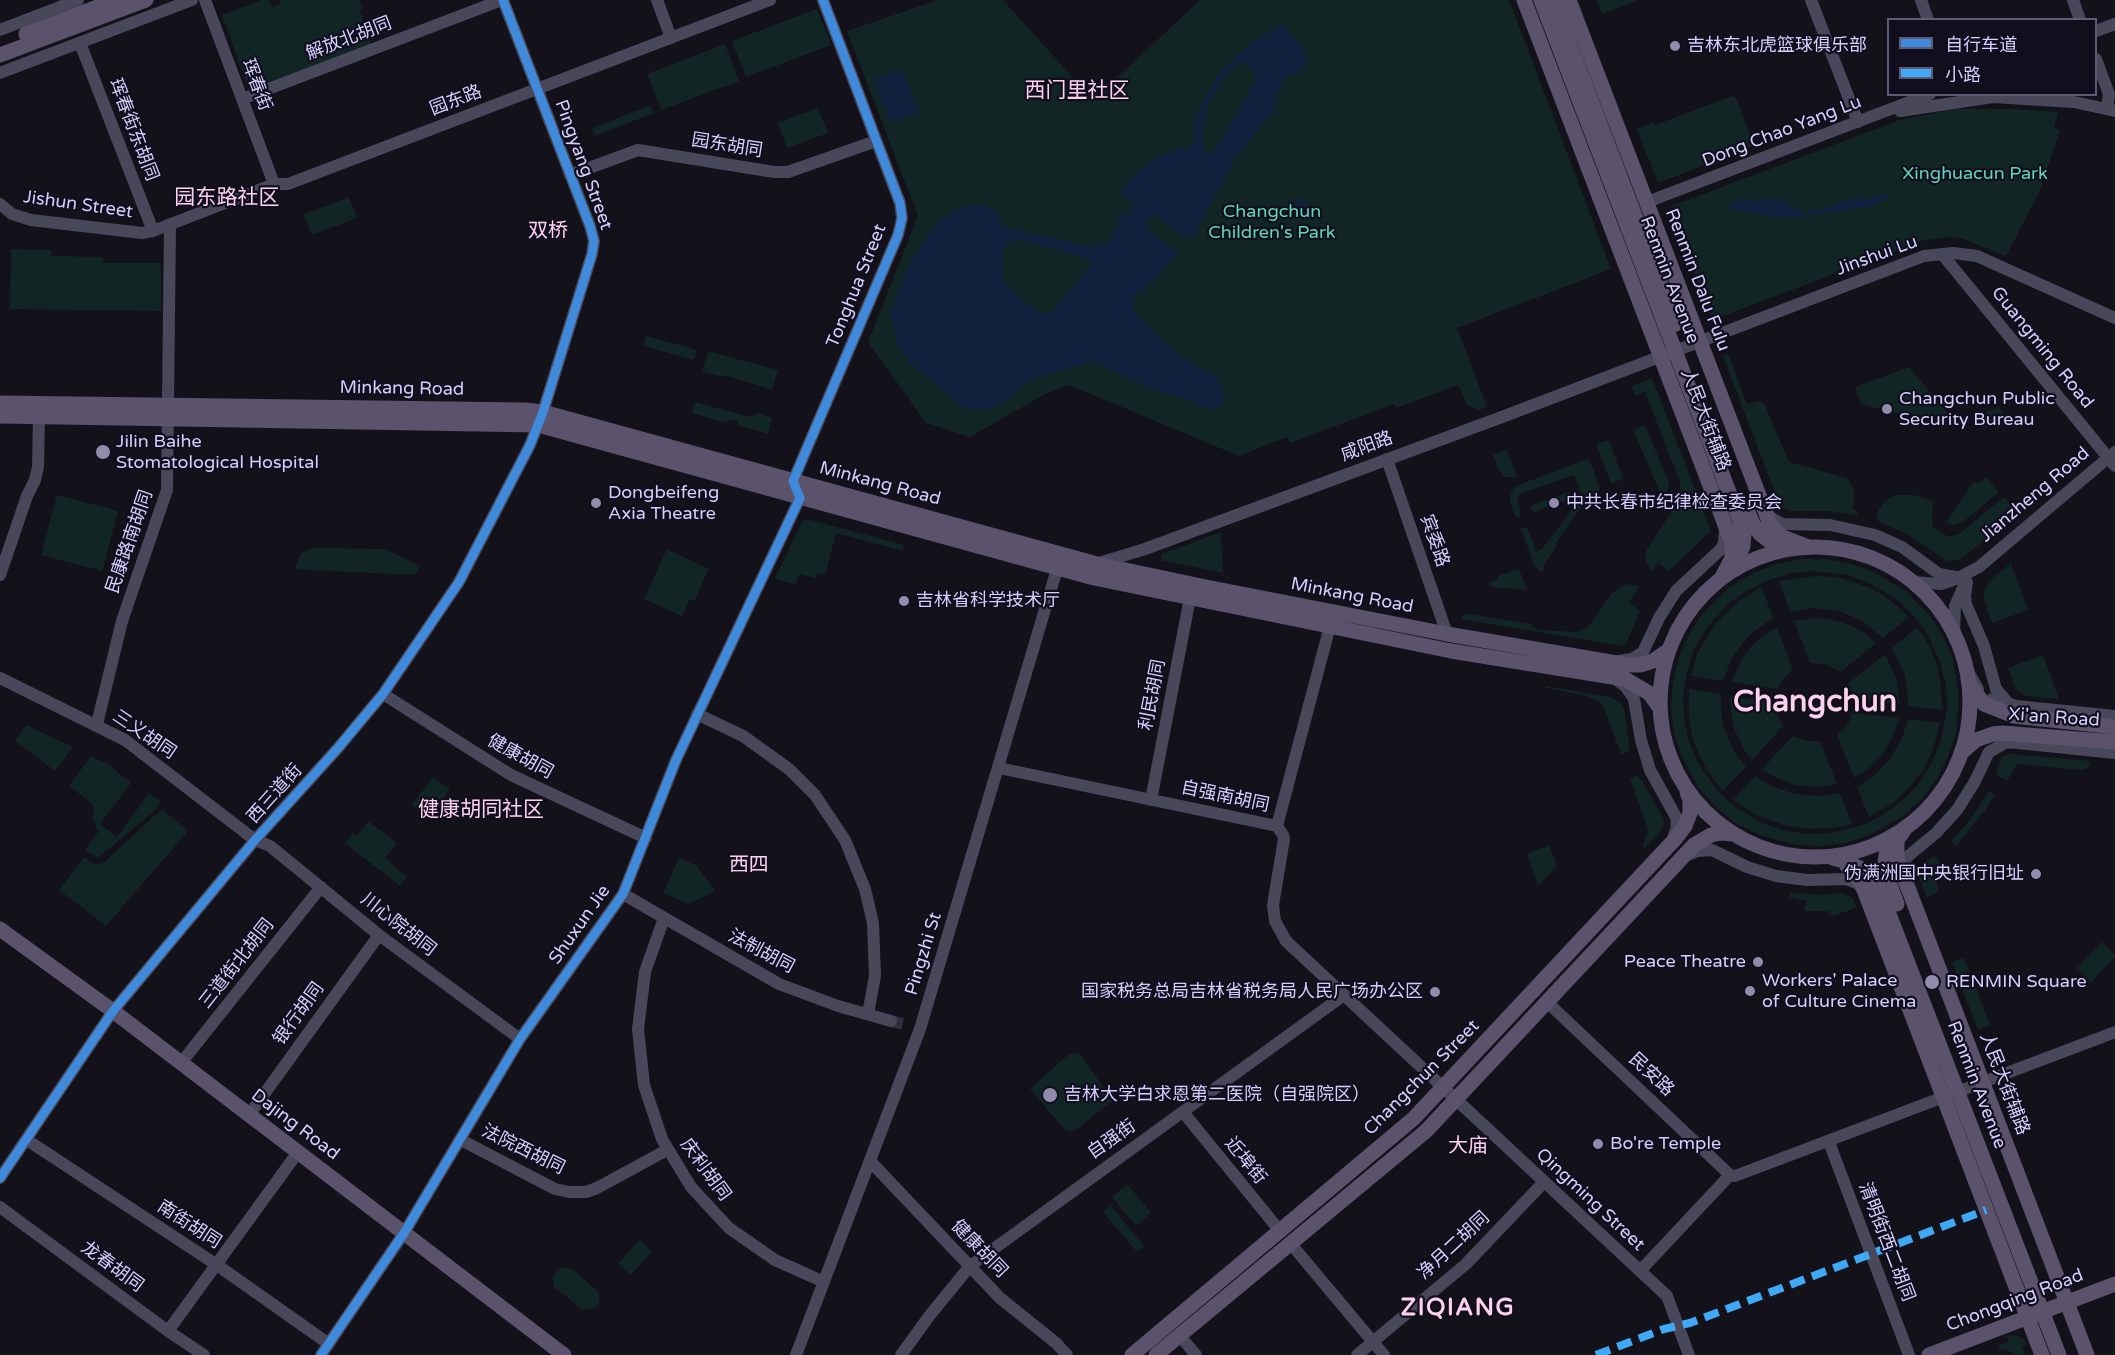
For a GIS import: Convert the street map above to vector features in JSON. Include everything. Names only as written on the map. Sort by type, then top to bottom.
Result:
[{"type":"main road","points":[[0,44],[116,0]]},
{"type":"main road","points":[[0,55],[146,0]]},
{"type":"main road","name":"人民大街辅路","points":[[1524,0],[1732,543],[1732,558],[1724,578]]},
{"type":"main road","name":"Renmin Avenue","points":[[1541,0],[1680,350],[1753,524],[1760,534],[1772,543],[1796,549]]},
{"type":"main road","name":"Renmin Avenue","points":[[1553,0],[1743,528],[1742,553],[1724,578]]},
{"type":"main road","name":"Renmin Dalu Fulu","points":[[1569,0],[1770,524],[1780,536],[1796,544],[1815,548]]},
{"type":"main road","name":"Minkang Road","points":[[0,403],[168,412]]},
{"type":"main road","name":"Minkang Road","points":[[0,416],[39,417],[168,412],[525,410],[541,419],[800,498],[1060,561],[1097,564],[1611,669],[1654,698],[1660,708]]},
{"type":"main road","name":"Minkang Road","points":[[541,419],[793,481],[1190,598],[1451,651],[1611,669],[1640,665],[1659,658],[1669,650]]},
{"type":"main road","points":[[1825,857],[1862,850],[1902,830],[1920,816],[1938,796],[1960,758],[1969,716],[1968,676],[1954,633],[1936,605],[1913,582],[1891,567],[1867,557],[1841,550],[1796,549],[1761,558],[1724,578],[1703,596],[1686,617],[1669,650],[1662,681],[1660,708],[1667,748],[1677,774],[1686,789],[1710,816],[1733,834],[1781,854],[1825,857],[1837,861],[1852,871],[1861,882],[1956,1093],[2027,1317],[2042,1355]]},
{"type":"main road","name":"Xi'an Road","points":[[1968,676],[1974,692],[1984,704],[2014,716],[2115,727]]},
{"type":"main road","name":"Xi'an Road","points":[[1960,758],[1968,745],[1993,734],[2115,742]]},
{"type":"main road","name":"Changchun Street","points":[[1132,1355],[1395,1137],[1443,1088],[1685,826],[1690,813],[1690,800],[1686,789]]},
{"type":"main road","name":"人民大街辅路","points":[[1902,830],[1895,852],[2087,1355]]},
{"type":"main road","name":"Renmin Avenue","points":[[1902,830],[1890,842],[1885,854],[1887,876],[1956,1093]]},
{"type":"main road","name":"Changchun Street","points":[[1156,1355],[1406,1149],[1456,1100],[1681,858],[1704,838],[1720,832],[1733,834]]},
{"type":"main road","name":"Renmin Avenue","points":[[1825,857],[1847,862],[1864,870],[1879,888],[1956,1093],[2047,1310],[2069,1355]]},
{"type":"main road","name":"Dajing Road","points":[[0,929],[293,1160],[564,1355]]},
{"type":"main road","name":"Dajing Road","points":[[0,941],[181,1063],[249,1114],[548,1355]]},
{"type":"main road","name":"Chongqing Road","points":[[1929,1355],[2115,1284]]},
{"type":"main road","name":"Renmin Avenue","points":[[2047,1310],[2058,1355]]},
{"type":"street","points":[[0,30],[60,3],[78,0]]},
{"type":"street","points":[[0,73],[192,0]]},
{"type":"street","name":"珲春街","points":[[205,0],[274,184]]},
{"type":"street","name":"解放北胡同","points":[[242,99],[502,0]]},
{"type":"street","name":"Pingyang Street","points":[[502,0],[592,233],[594,248],[541,419]]},
{"type":"street","points":[[657,0],[671,38]]},
{"type":"street","name":"园东路","points":[[153,231],[274,184],[288,184],[770,0]]},
{"type":"street","name":"Tonghua Street","points":[[793,481],[901,226],[902,211],[823,0]]},
{"type":"street","points":[[1812,0],[1858,122]]},
{"type":"street","points":[[1921,0],[1927,18]]},
{"type":"street","points":[[2073,0],[2079,18]]},
{"type":"street","points":[[2097,31],[2115,24]]},
{"type":"street","name":"珲春街东胡同","points":[[80,43],[153,231]]},
{"type":"street","points":[[1877,114],[1993,97],[2044,99],[2111,110],[2109,94],[2097,62]]},
{"type":"street","name":"Dong Chao Yang Lu","points":[[1647,202],[1924,96]]},
{"type":"street","points":[[1966,96],[1976,99]]},
{"type":"street","name":"园东胡同","points":[[570,175],[638,150],[774,172],[788,172],[876,141]]},
{"type":"street","name":"Jishun Street","points":[[0,204],[12,214],[31,220],[142,233],[153,231]]},
{"type":"street","name":"民康路南胡同","points":[[97,724],[122,621],[166,495],[170,224]]},
{"type":"street","name":"Jinshui Lu","points":[[1680,350],[1924,256],[1942,254],[1960,253],[1977,256],[2115,318]]},
{"type":"street","name":"Guangming Road","points":[[1942,254],[2113,458]]},
{"type":"street","name":"咸阳路","points":[[1097,564],[1145,549],[1680,350]]},
{"type":"street","points":[[0,575],[27,496],[35,480],[38,467],[39,417]]},
{"type":"street","name":"西三道街","points":[[0,1178],[110,1015],[255,840],[383,694],[459,582],[530,445],[541,419]]},
{"type":"street","name":"Jianzheng Road","points":[[1954,633],[1955,606],[1965,579],[2113,458]]},
{"type":"street","name":"宾委路","points":[[1387,459],[1447,634]]},
{"type":"street","points":[[793,481],[800,498]]},
{"type":"street","name":"Shuxun Jie","points":[[325,1350],[401,1236],[520,1039],[622,894],[696,714],[800,498]]},
{"type":"street","points":[[1763,507],[1770,517],[1782,524],[1830,525],[1860,530],[1902,547],[1943,576],[1965,579]]},
{"type":"street","points":[[1669,845],[1677,827],[1676,817],[1650,770],[1641,740],[1634,699],[1611,669],[1643,652],[1659,618],[1676,591],[1720,549],[1725,537],[1723,522]]},
{"type":"street","name":"Pingzhi St","points":[[796,1355],[870,1161],[999,768],[1060,561]]},
{"type":"street","points":[[1913,582],[1941,584],[1965,579]]},
{"type":"street","points":[[1965,579],[1966,604],[1981,636],[1996,689],[2007,703],[2016,706]]},
{"type":"street","name":"利民胡同","points":[[1151,800],[1190,598]]},
{"type":"street","name":"自强南胡同","points":[[999,768],[1277,826],[1330,626]]},
{"type":"street","points":[[1968,676],[1982,693],[1996,702],[2115,716]]},
{"type":"street","name":"三义胡同","points":[[0,678],[97,724],[125,740],[255,840]]},
{"type":"street","name":"健康胡同","points":[[383,694],[511,775],[646,838]]},
{"type":"street","points":[[696,714],[743,736],[781,763],[815,795],[841,832],[860,872],[873,923],[875,976],[868,1014]]},
{"type":"street","points":[[1960,758],[1978,746],[1994,742],[2014,742],[2115,753]]},
{"type":"street","points":[[1906,882],[1903,866],[1907,856],[1936,833],[1957,810],[1974,783],[1989,752],[2005,743],[2014,742]]},
{"type":"street","points":[[1277,826],[1284,839],[1273,905],[1275,921],[1286,941],[1443,1088]]},
{"type":"street","name":"川心院胡同","points":[[255,840],[270,846],[379,935],[520,1039]]},
{"type":"street","points":[[1681,858],[1698,851],[1712,850],[1747,867],[1776,876],[1807,880],[1846,879],[1857,883],[1866,896]]},
{"type":"street","name":"三道街北胡同","points":[[181,1063],[321,887]]},
{"type":"street","name":"法制胡同","points":[[622,894],[779,984],[891,1021]]},
{"type":"street","name":"庆利胡同","points":[[664,918],[645,972],[638,1029],[644,1085],[655,1122],[667,1150],[690,1187],[729,1228],[775,1260],[824,1282]]},
{"type":"street","name":"银行胡同","points":[[249,1114],[379,935]]},
{"type":"street","name":"自强街","points":[[901,1355],[970,1266],[1344,994]]},
{"type":"street","name":"民安路","points":[[1547,1002],[1730,1174]]},
{"type":"street","points":[[1640,1271],[1730,1174],[1740,1176],[2115,1032]]},
{"type":"street","name":"Qingming Street","points":[[1443,1088],[1667,1296],[1689,1355]]},
{"type":"street","name":"近埠街","points":[[1183,1113],[1280,1231]]},
{"type":"street","name":"南街胡同","points":[[27,1140],[217,1265],[325,1350]]},
{"type":"street","name":"法院西胡同","points":[[461,1140],[555,1189],[569,1192],[586,1192],[597,1188],[667,1150]]},
{"type":"street","name":"清明街西二胡同","points":[[1829,1142],[1909,1355]]},
{"type":"street","points":[[168,1331],[293,1160]]},
{"type":"street","name":"健康胡同","points":[[870,1161],[1000,1298],[1056,1342],[1067,1355]]},
{"type":"street","name":"净月二胡同","points":[[1357,1355],[1466,1264],[1544,1182]]},
{"type":"street","name":"龙春胡同","points":[[0,1206],[168,1331],[204,1355]]},
{"type":"street","points":[[1291,1244],[1384,1355]]},
{"type":"street","points":[[1180,1336],[1196,1355]]},
{"type":"green space","points":[[262,0],[269,0],[272,7],[281,4],[280,0],[360,0],[363,8],[359,10],[371,42],[369,45],[249,91],[222,15]]},
{"type":"green space","name":"Changchun Children's Park","points":[[938,0],[1003,0],[1093,100],[1200,0],[1509,0],[1611,269],[1457,328],[1487,407],[1479,410],[1467,405],[1458,385],[1396,408],[1394,404],[1290,443],[1287,437],[1239,456],[1069,385],[1045,394],[970,437],[926,423],[868,342],[918,216],[847,31]]},
{"type":"green space","points":[[1597,0],[1638,0],[1602,14]]},
{"type":"green space","points":[[817,9],[831,45],[746,77],[732,41]]},
{"type":"green space","points":[[725,44],[739,81],[661,110],[647,74]]},
{"type":"green space","points":[[1732,96],[1736,98],[1754,146],[1658,183],[1637,129],[1654,122],[1655,125]]},
{"type":"green space","points":[[651,105],[654,113],[595,136],[592,128]]},
{"type":"green space","points":[[818,108],[828,133],[787,148],[778,123]]},
{"type":"green space","name":"Xinghuacun Park","points":[[1955,109],[2058,112],[2054,128],[2060,130],[2039,193],[2006,256],[1963,239],[1950,237],[1924,240],[1712,320],[1669,207],[1900,120]]},
{"type":"green space","points":[[349,197],[357,218],[312,235],[304,214]]},
{"type":"green space","points":[[11,249],[51,250],[52,256],[103,257],[104,263],[161,263],[161,311],[10,309]]},
{"type":"green space","points":[[646,336],[697,350],[694,360],[643,346]]},
{"type":"green space","points":[[708,351],[778,370],[772,390],[724,375],[723,377],[702,372]]},
{"type":"green space","points":[[1728,354],[1747,404],[1759,401],[1764,403],[1789,462],[1847,478],[1853,487],[1855,496],[1852,509],[1858,511],[1857,515],[1831,511],[1789,511],[1780,506],[1723,356]]},
{"type":"green space","points":[[1909,367],[1956,423],[1953,427],[1861,404],[1855,387]]},
{"type":"green space","points":[[1652,378],[1711,531],[1669,571],[1658,563],[1651,572],[1645,559],[1647,549],[1678,502],[1681,492],[1680,482],[1645,392],[1635,395],[1632,386]]},
{"type":"green space","points":[[695,402],[750,417],[757,413],[772,418],[768,434],[737,425],[738,421],[728,419],[727,423],[692,413]]},
{"type":"green space","points":[[1999,407],[2004,413],[1985,429],[1980,422],[1986,412]]},
{"type":"green space","points":[[1645,425],[1669,483],[1668,490],[1661,495],[1634,432]]},
{"type":"green space","points":[[1609,440],[1623,479],[1611,483],[1596,444]]},
{"type":"green space","points":[[1507,450],[1517,477],[1505,477],[1499,470],[1493,455]]},
{"type":"green space","points":[[1587,459],[1600,488],[1585,507],[1582,506],[1555,544],[1557,546],[1544,564],[1543,573],[1534,566],[1521,528],[1527,527],[1536,552],[1542,549],[1582,496],[1574,475],[1520,494],[1517,500],[1521,514],[1519,518],[1515,516],[1510,502],[1511,493],[1516,486]]},
{"type":"green space","points":[[1987,477],[1999,492],[1963,522],[1953,525],[1946,522],[1974,481],[1978,484]]},
{"type":"green space","points":[[1569,492],[1571,494],[1564,501],[1535,512],[1530,509],[1532,505]]},
{"type":"green space","points":[[57,495],[118,511],[102,571],[41,555]]},
{"type":"green space","points":[[1895,495],[1913,495],[1933,501],[1932,524],[1934,528],[1949,537],[1960,533],[2004,497],[2017,513],[1961,559],[1946,561],[1909,535],[1876,520],[1879,509],[1885,501]]},
{"type":"green space","points":[[807,519],[904,545],[903,551],[836,533],[825,575],[817,573],[816,578],[799,574],[796,585],[775,578],[802,522]]},
{"type":"green space","points":[[1221,532],[1223,573],[1161,560],[1162,554]]},
{"type":"green space","points":[[312,548],[385,549],[420,566],[413,575],[294,569],[301,554]]},
{"type":"green space","points":[[667,549],[709,569],[694,601],[689,600],[682,616],[644,599]]},
{"type":"green space","points":[[1802,559],[1827,559],[1874,572],[1906,591],[1931,617],[1944,638],[1953,660],[1959,696],[1956,733],[1937,779],[1922,799],[1903,816],[1870,835],[1846,843],[1821,846],[1796,845],[1760,835],[1737,824],[1700,790],[1682,757],[1674,733],[1671,708],[1673,682],[1679,657],[1689,634],[1703,613],[1731,586],[1753,573],[1777,564]],"holes":[[[1814,571],[1848,575],[1869,583],[1898,600],[1927,634],[1941,664],[1946,686],[1947,708],[1941,741],[1920,782],[1886,813],[1866,824],[1832,833],[1809,834],[1786,831],[1764,824],[1735,807],[1718,791],[1698,763],[1689,742],[1684,719],[1683,695],[1687,672],[1694,650],[1705,630],[1729,603],[1748,590],[1791,573]]]},
{"type":"green space","points":[[2011,563],[2028,610],[1992,623],[1983,596],[1988,582]]},
{"type":"green space","points":[[1519,569],[1527,590],[1491,587],[1490,582],[1498,579],[1498,576]]},
{"type":"green space","points":[[1815,576],[1837,577],[1868,587],[1886,597],[1909,617],[1883,638],[1861,620],[1839,611],[1815,608],[1790,612],[1779,581]]},
{"type":"green space","points":[[1626,584],[1640,586],[1629,603],[1640,611],[1626,644],[1622,646],[1461,619],[1462,616],[1468,614],[1530,624],[1538,630],[1577,632],[1587,628],[1612,593]]},
{"type":"green space","points":[[1762,587],[1773,618],[1753,632],[1742,644],[1732,658],[1723,681],[1691,676],[1698,652],[1716,623],[1740,600]]},
{"type":"green space","points":[[1815,618],[1850,625],[1876,643],[1841,672],[1825,664],[1810,663],[1794,621]]},
{"type":"green space","points":[[1777,627],[1793,670],[1784,678],[1778,689],[1732,682],[1740,662],[1749,649]]},
{"type":"green space","points":[[1917,627],[1929,645],[1937,665],[1942,710],[1909,706],[1905,675],[1892,648]]},
{"type":"green space","points":[[1885,654],[1896,678],[1900,705],[1854,700],[1849,683]]},
{"type":"green space","points":[[2043,655],[2059,699],[2025,696],[2015,688],[2008,668]]},
{"type":"green space","points":[[1546,686],[1610,697],[1620,702],[1624,709],[1630,751],[1621,754],[1604,708],[1599,702],[1583,695],[1546,688]]},
{"type":"green space","points":[[1689,689],[1721,694],[1721,714],[1725,731],[1735,753],[1746,767],[1723,791],[1707,771],[1693,740],[1689,718]]},
{"type":"green space","points":[[1730,696],[1775,703],[1783,726],[1752,760],[1743,748],[1734,728]]},
{"type":"green space","points":[[1853,713],[1899,718],[1894,734],[1883,754],[1867,770],[1854,778],[1837,735],[1847,726]]},
{"type":"green space","points":[[1908,719],[1940,723],[1933,750],[1923,770],[1909,788],[1893,803],[1869,817],[1857,787],[1873,777],[1890,759],[1902,738]]},
{"type":"green space","points":[[26,725],[73,747],[55,771],[15,741]]},
{"type":"green space","points":[[1793,736],[1806,741],[1820,741],[1837,784],[1819,787],[1797,785],[1776,778],[1762,769]]},
{"type":"green space","points":[[2008,754],[2091,761],[2088,768],[2082,770],[2018,764],[2007,781],[1996,775],[2002,757]]},
{"type":"green space","points":[[91,756],[108,764],[131,783],[100,824],[117,837],[149,793],[161,802],[153,812],[98,858],[85,850],[98,832],[93,818],[94,808],[90,802],[69,786]]},
{"type":"green space","points":[[1638,775],[1664,823],[1660,832],[1645,848],[1643,846],[1648,830],[1630,778]]},
{"type":"green space","points":[[1756,776],[1771,786],[1795,794],[1819,796],[1840,793],[1852,824],[1810,829],[1787,826],[1756,815],[1733,800]]},
{"type":"green space","points":[[433,777],[450,789],[428,818],[412,805]]},
{"type":"green space","points":[[1989,791],[1995,794],[1986,809],[1956,846],[1951,841],[1970,820]]},
{"type":"green space","points":[[162,809],[188,831],[106,926],[59,890],[84,857],[92,863],[102,864]]},
{"type":"green space","points":[[368,821],[397,843],[385,858],[407,877],[400,886],[345,843],[353,833],[357,836]]},
{"type":"green space","points":[[1549,845],[1557,866],[1538,886],[1527,854]]},
{"type":"green space","points":[[1934,856],[1941,863],[1934,875],[1939,892],[1927,897],[1919,877],[1919,870],[1920,866]]},
{"type":"green space","points":[[679,858],[697,866],[714,892],[688,904],[663,893]]},
{"type":"green space","points":[[1790,893],[1823,895],[1841,893],[1853,898],[1857,907],[1834,916],[1827,911],[1804,911],[1806,901],[1789,897]]},
{"type":"green space","points":[[2102,942],[2115,954],[2115,957],[2091,982],[2077,968]]},
{"type":"green space","points":[[1964,958],[1990,1025],[1978,1030],[1952,962]]},
{"type":"green space","points":[[1077,1053],[1113,1100],[1076,1130],[1069,1132],[1030,1089],[1068,1055]]},
{"type":"green space","points":[[1127,1184],[1151,1213],[1136,1226],[1112,1197]]},
{"type":"green space","points":[[1111,1206],[1144,1246],[1137,1252],[1103,1212]]},
{"type":"green space","points":[[639,1240],[652,1251],[631,1275],[618,1264]]},
{"type":"green space","points":[[565,1267],[573,1270],[598,1291],[600,1302],[595,1308],[583,1310],[554,1287],[553,1276],[558,1269]]},
{"type":"green space","points":[[2011,1335],[2025,1340],[2026,1345],[2022,1347],[2025,1355],[2000,1350],[1998,1346],[2009,1342],[2007,1336]]},
{"type":"water","points":[[1279,25],[1286,27],[1305,51],[1307,63],[1301,70],[1293,75],[1291,73],[1281,82],[1283,85],[1277,95],[1274,110],[1236,157],[1194,236],[1185,237],[1155,215],[1152,216],[1146,225],[1147,229],[1178,253],[1132,301],[1134,313],[1181,357],[1217,377],[1224,392],[1223,403],[1220,407],[1210,409],[1186,399],[1159,392],[1091,361],[1029,381],[1006,400],[989,409],[971,410],[963,407],[911,364],[898,346],[890,313],[912,259],[939,220],[961,208],[983,204],[994,209],[1001,223],[1011,229],[1083,245],[1095,246],[1108,242],[1116,231],[1121,213],[1128,214],[1133,204],[1121,193],[1125,186],[1135,174],[1152,161],[1174,150],[1194,145],[1194,126],[1200,107],[1220,72],[1250,44]],"holes":[[[1245,63],[1253,69],[1254,84],[1215,150],[1206,154],[1201,136],[1208,105],[1226,75],[1238,64]],[[1019,239],[1085,258],[1091,263],[1089,269],[1052,312],[1043,314],[1039,312],[1019,298],[1004,281],[1001,269],[1003,251],[1008,243]]]},
{"type":"water","points":[[902,71],[905,75],[919,112],[890,122],[874,80]]},
{"type":"water","points":[[1886,194],[1889,198],[1865,208],[1785,218],[1729,209],[1729,204],[1742,200],[1778,199],[1799,211],[1806,212],[1852,199]]},
{"type":"water","points":[[1302,196],[1310,213],[1306,218],[1300,219],[1289,206]]},
{"type":"tunnel","points":[[891,1021],[908,1025]]},
{"type":"marked path","points":[[1596,1355],[1664,1329],[1690,1323],[1986,1210]]},
{"type":"cycle path","points":[[0,1178],[113,1011],[255,840],[383,694],[459,582],[530,445],[543,412],[594,241],[503,0]]},
{"type":"cycle path","points":[[321,1355],[404,1233],[520,1039],[623,894],[676,760],[800,498],[793,481],[898,235],[902,218],[900,203],[823,0]]},
{"type":"place","name":"吉林东北虎篮球俱乐部","points":[[1675,46]]},
{"type":"place","name":"Changchun Public Security Bureau","points":[[1887,409]]},
{"type":"place","name":"Jilin Baihe Stomatological Hospital","points":[[103,452]]},
{"type":"place","name":"Dongbeifeng Axia Theatre","points":[[596,503]]},
{"type":"place","name":"中共长春市纪律检查委员会","points":[[1554,503]]},
{"type":"place","name":"吉林省科学技术厅","points":[[904,601]]},
{"type":"place","name":"伪满洲国中央银行旧址","points":[[2036,874]]},
{"type":"place","name":"Peace Theatre","points":[[1758,962]]},
{"type":"place","name":"RENMIN Square","points":[[1932,982]]},
{"type":"place","name":"Workers' Palace of Culture Cinema","points":[[1750,991]]},
{"type":"place","name":"国家税务总局吉林省税务局人民广场办公区","points":[[1435,992]]},
{"type":"place","name":"吉林大学白求恩第二医院（自强院区）","points":[[1050,1095]]},
{"type":"place","name":"Bo're Temple","points":[[1598,1144]]},
{"type":"district","name":"西门里社区","points":[[1077,91]]},
{"type":"district","name":"园东路社区","points":[[227,198]]},
{"type":"district","name":"双桥","points":[[548,232]]},
{"type":"district","name":"Changchun","points":[[1815,703]]},
{"type":"district","name":"健康胡同社区","points":[[481,810]]},
{"type":"district","name":"西四","points":[[749,866]]},
{"type":"district","name":"大庙","points":[[1468,1147]]},
{"type":"district","name":"ZIQIANG","points":[[1458,1309]]}]
